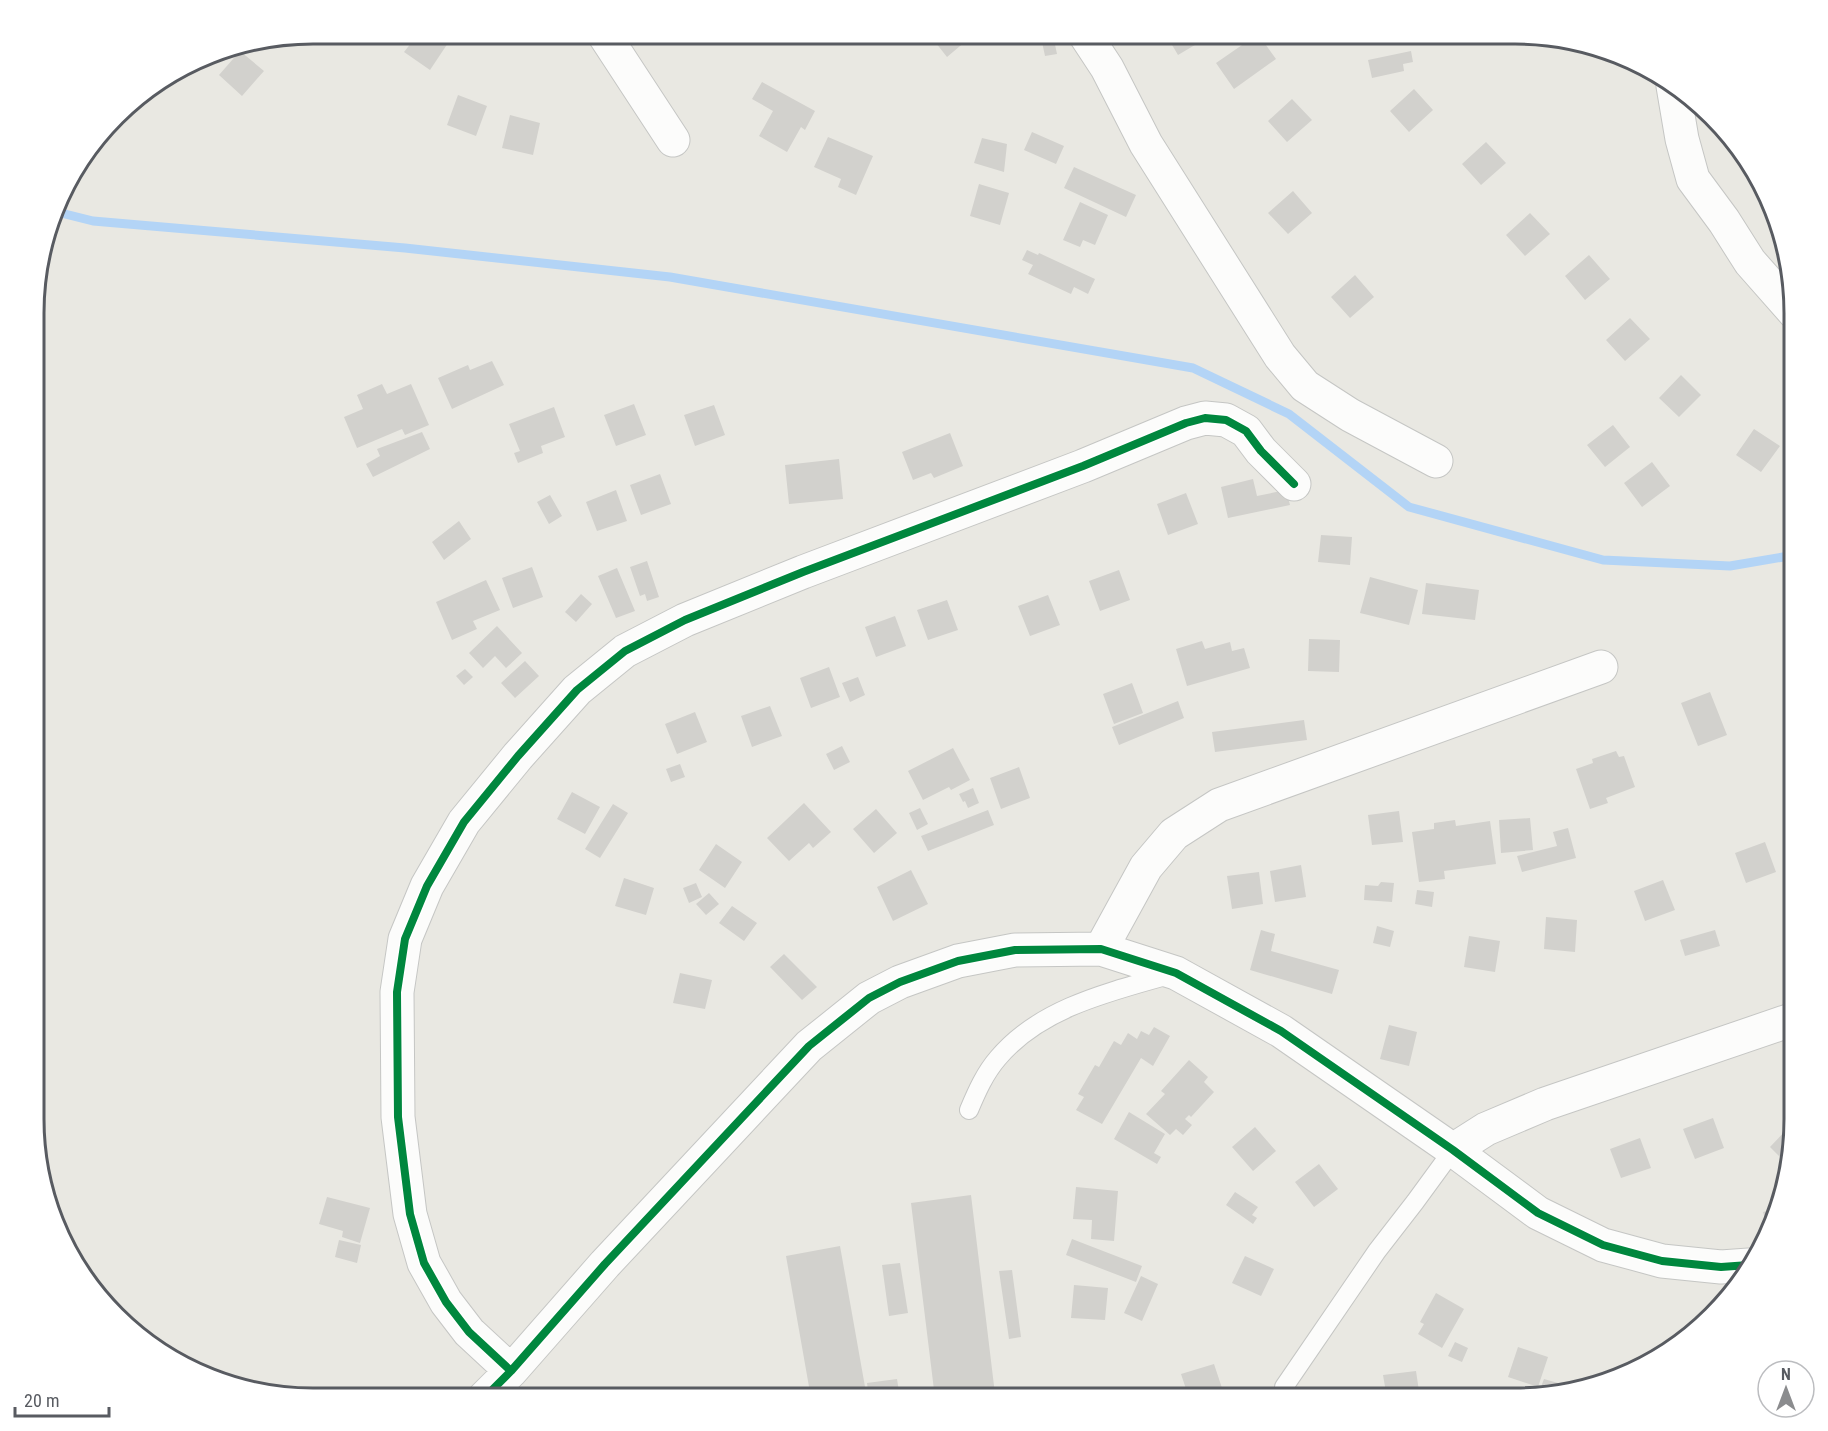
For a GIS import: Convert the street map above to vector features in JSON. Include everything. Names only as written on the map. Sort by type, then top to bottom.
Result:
[{"type":"street","points":[[610,44],[672,140]]},
{"type":"street","points":[[1091,44],[1107,68],[1152,154],[1280,356],[1305,387],[1350,415],[1436,460]]},
{"type":"street","points":[[1675,96],[1682,139],[1693,179],[1750,262],[1784,301]]},
{"type":"street","points":[[511,1371],[469,1332],[452,1310],[424,1263],[410,1214],[398,1117],[397,992],[405,939],[427,886],[464,822],[526,747],[577,690],[625,651],[685,620],[803,572],[1083,466],[1186,423],[1205,418],[1226,420],[1246,431],[1261,451],[1294,484]]},
{"type":"street","points":[[1101,950],[1146,867],[1174,834],[1219,805],[1601,668]]},
{"type":"street","points":[[494,1388],[605,1264],[809,1046],[869,998],[900,982],[958,960],[1015,950],[1101,950],[1176,973],[1281,1031],[1538,1213],[1603,1245],[1662,1261],[1721,1267],[1740,1266]]},
{"type":"street","points":[[1452,1150],[1486,1129],[1545,1104],[1784,1022]]},
{"type":"lane","points":[[969,1110],[980,1086],[998,1058],[1019,1037],[1054,1015],[1109,992],[1176,973]]},
{"type":"lane","points":[[1284,1387],[1377,1251],[1452,1150]]},
{"type":"building","points":[[410,44],[447,44],[430,70],[404,52]]},
{"type":"building","points":[[937,44],[962,44],[947,57]]},
{"type":"building","points":[[1042,44],[1055,44],[1057,54],[1045,56]]},
{"type":"building","points":[[1172,44],[1197,44],[1178,55]]},
{"type":"building","points":[[1244,44],[1265,44],[1276,59],[1234,89],[1216,63]]},
{"type":"building","points":[[1411,51],[1413,62],[1403,64],[1404,71],[1372,78],[1368,60]]},
{"type":"building","points":[[243,53],[264,71],[242,96],[219,75],[237,55]]},
{"type":"building","points":[[762,82],[815,111],[805,130],[801,127],[787,152],[759,136],[773,111],[752,99]]},
{"type":"building","points":[[1414,89],[1433,110],[1409,132],[1390,111]]},
{"type":"building","points":[[458,95],[487,106],[476,136],[447,125]]},
{"type":"building","points":[[1292,99],[1312,120],[1287,142],[1268,121]]},
{"type":"building","points":[[510,115],[540,123],[533,155],[502,148]]},
{"type":"building","points":[[1032,132],[1064,146],[1056,164],[1024,150]]},
{"type":"building","points":[[828,137],[873,156],[856,195],[838,187],[841,179],[814,167]]},
{"type":"building","points":[[982,138],[1007,144],[1004,172],[974,163]]},
{"type":"building","points":[[1486,142],[1506,163],[1481,185],[1462,164]]},
{"type":"building","points":[[1074,167],[1136,195],[1126,217],[1064,188]]},
{"type":"building","points":[[979,184],[1009,193],[1000,225],[970,216]]},
{"type":"building","points":[[1293,191],[1312,213],[1288,234],[1268,213]]},
{"type":"building","points":[[1080,202],[1108,215],[1095,245],[1083,240],[1080,247],[1063,240]]},
{"type":"building","points":[[1530,213],[1550,234],[1525,256],[1506,235]]},
{"type":"building","points":[[1027,250],[1038,255],[1039,253],[1095,279],[1088,294],[1074,287],[1071,294],[1028,274],[1033,265],[1022,260]]},
{"type":"building","points":[[1589,255],[1610,279],[1585,300],[1565,276]]},
{"type":"building","points":[[1355,275],[1374,297],[1350,318],[1331,297]]},
{"type":"building","points":[[1630,318],[1650,339],[1625,361],[1606,340]]},
{"type":"building","points":[[492,361],[504,385],[452,409],[438,378],[468,365],[470,370]]},
{"type":"building","points":[[1681,375],[1701,395],[1679,417],[1659,398]]},
{"type":"building","points":[[382,384],[387,394],[411,384],[429,425],[405,435],[402,429],[357,448],[344,417],[363,409],[357,395]]},
{"type":"building","points":[[634,404],[646,435],[616,446],[604,415]]},
{"type":"building","points":[[714,405],[725,435],[695,446],[684,415]]},
{"type":"building","points":[[554,407],[565,437],[541,446],[543,453],[518,463],[514,453],[520,451],[509,424]]},
{"type":"building","points":[[1613,425],[1630,447],[1605,467],[1587,445]]},
{"type":"building","points":[[1754,429],[1780,446],[1761,472],[1736,455]]},
{"type":"building","points":[[422,432],[430,449],[373,477],[366,464],[380,456],[377,449]]},
{"type":"building","points":[[950,433],[963,466],[934,478],[931,473],[913,480],[902,452]]},
{"type":"building","points":[[839,459],[843,499],[789,504],[785,465]]},
{"type":"building","points":[[1652,462],[1670,486],[1642,507],[1624,483]]},
{"type":"building","points":[[660,474],[671,504],[641,515],[630,485]]},
{"type":"building","points":[[1253,479],[1257,496],[1286,490],[1290,505],[1228,518],[1221,487]]},
{"type":"building","points":[[616,490],[627,521],[597,531],[586,502]]},
{"type":"building","points":[[1186,493],[1198,524],[1168,535],[1157,504]]},
{"type":"building","points":[[550,495],[562,516],[549,524],[537,502]]},
{"type":"building","points":[[459,521],[471,539],[444,560],[432,542]]},
{"type":"building","points":[[1321,535],[1352,537],[1350,565],[1318,562]]},
{"type":"building","points":[[647,561],[659,597],[647,601],[645,594],[640,596],[630,567]]},
{"type":"building","points":[[532,567],[543,597],[513,608],[502,578]]},
{"type":"building","points":[[617,568],[635,611],[616,618],[598,576]]},
{"type":"building","points":[[1119,570],[1130,600],[1100,611],[1089,581]]},
{"type":"building","points":[[1370,577],[1418,590],[1409,625],[1360,613]]},
{"type":"building","points":[[486,580],[500,610],[473,621],[477,629],[452,640],[436,602]]},
{"type":"building","points":[[1426,583],[1479,590],[1475,620],[1422,614]]},
{"type":"building","points":[[581,594],[592,604],[576,622],[565,612]]},
{"type":"building","points":[[1048,595],[1060,625],[1030,636],[1018,606]]},
{"type":"building","points":[[947,600],[958,630],[928,640],[917,610]]},
{"type":"building","points":[[895,616],[906,646],[876,657],[865,627]]},
{"type":"building","points":[[497,626],[522,653],[506,668],[495,656],[483,668],[469,653]]},
{"type":"building","points":[[1309,639],[1340,640],[1339,672],[1308,671]]},
{"type":"building","points":[[1202,641],[1205,649],[1230,642],[1232,651],[1244,648],[1250,668],[1187,686],[1176,649]]},
{"type":"building","points":[[525,661],[539,676],[515,698],[501,683]]},
{"type":"building","points":[[829,667],[840,697],[811,708],[800,678]]},
{"type":"building","points":[[465,669],[473,677],[464,685],[456,676]]},
{"type":"building","points":[[858,677],[865,695],[850,702],[842,683]]},
{"type":"building","points":[[1132,683],[1143,713],[1114,724],[1103,694]]},
{"type":"building","points":[[1710,692],[1727,735],[1698,746],[1681,703]]},
{"type":"building","points":[[1178,701],[1184,718],[1119,745],[1112,727]]},
{"type":"building","points":[[770,706],[782,736],[752,747],[741,716]]},
{"type":"building","points":[[695,712],[707,742],[677,754],[665,724]]},
{"type":"building","points":[[1304,720],[1307,740],[1215,752],[1212,732]]},
{"type":"building","points":[[842,746],[850,762],[834,770],[826,754]]},
{"type":"building","points":[[953,748],[970,780],[923,800],[908,771]]},
{"type":"building","points":[[1616,751],[1619,757],[1624,756],[1635,787],[1606,798],[1608,803],[1590,809],[1576,769],[1593,763],[1592,759]]},
{"type":"building","points":[[680,764],[685,777],[671,782],[666,769]]},
{"type":"building","points":[[1019,767],[1030,798],[1001,809],[990,778]]},
{"type":"building","points":[[973,788],[979,803],[968,808],[959,794]]},
{"type":"building","points":[[572,792],[600,807],[585,834],[557,819]]},
{"type":"building","points":[[804,803],[831,832],[813,848],[809,843],[789,861],[767,838]]},
{"type":"building","points":[[613,804],[628,813],[600,858],[585,849]]},
{"type":"building","points":[[920,808],[928,824],[917,830],[909,813]]},
{"type":"building","points":[[876,809],[897,833],[874,853],[853,829]]},
{"type":"building","points":[[988,810],[994,825],[928,851],[921,836]]},
{"type":"building","points":[[1399,811],[1403,842],[1372,845],[1368,815]]},
{"type":"building","points":[[1530,818],[1533,850],[1501,853],[1499,820]]},
{"type":"building","points":[[1455,820],[1456,826],[1490,821],[1496,864],[1444,871],[1445,879],[1419,882],[1412,832],[1434,829],[1434,823]]},
{"type":"building","points":[[1568,828],[1576,858],[1522,872],[1517,856],[1557,846],[1553,832]]},
{"type":"building","points":[[1765,842],[1776,872],[1746,883],[1735,853]]},
{"type":"building","points":[[716,844],[742,862],[725,888],[699,870]]},
{"type":"building","points":[[1301,865],[1306,897],[1275,902],[1270,871]]},
{"type":"building","points":[[911,870],[928,904],[893,921],[877,887]]},
{"type":"building","points":[[1259,872],[1263,904],[1232,909],[1227,876]]},
{"type":"building","points":[[624,878],[654,888],[646,915],[615,906]]},
{"type":"building","points":[[1663,880],[1675,910],[1645,921],[1634,891]]},
{"type":"building","points":[[1381,882],[1394,883],[1392,902],[1364,900],[1365,885],[1378,886]]},
{"type":"building","points":[[696,883],[702,897],[689,903],[683,888]]},
{"type":"building","points":[[1417,890],[1434,892],[1432,907],[1415,904]]},
{"type":"building","points":[[709,893],[719,904],[706,915],[696,904]]},
{"type":"building","points":[[732,906],[757,923],[744,941],[719,923]]},
{"type":"building","points":[[1546,917],[1577,920],[1575,952],[1544,949]]},
{"type":"building","points":[[1377,926],[1394,931],[1390,947],[1373,943]]},
{"type":"building","points":[[1261,930],[1275,934],[1271,951],[1339,970],[1332,994],[1250,970]]},
{"type":"building","points":[[1715,930],[1720,946],[1685,956],[1680,940]]},
{"type":"building","points":[[1469,936],[1500,941],[1495,972],[1464,967]]},
{"type":"building","points":[[784,954],[817,987],[802,1000],[770,967]]},
{"type":"building","points":[[680,973],[712,980],[705,1009],[673,1003]]},
{"type":"building","points":[[1389,1025],[1417,1032],[1409,1066],[1380,1059]]},
{"type":"building","points":[[1154,1027],[1170,1036],[1153,1066],[1141,1058],[1102,1124],[1076,1110],[1084,1097],[1078,1094],[1095,1065],[1099,1067],[1114,1041],[1121,1045],[1128,1033],[1137,1039],[1141,1031],[1149,1035]]},
{"type":"building","points":[[1189,1060],[1208,1077],[1204,1082],[1214,1092],[1191,1117],[1189,1115],[1185,1119],[1192,1125],[1183,1135],[1176,1129],[1170,1135],[1146,1114],[1165,1094],[1161,1091]]},
{"type":"building","points":[[1129,1112],[1165,1134],[1154,1153],[1161,1157],[1157,1164],[1114,1139]]},
{"type":"building","points":[[1713,1118],[1724,1148],[1695,1159],[1683,1129]]},
{"type":"building","points":[[1255,1127],[1276,1151],[1253,1171],[1232,1147]]},
{"type":"building","points":[[1784,1132],[1781,1158],[1770,1147]]},
{"type":"building","points":[[1640,1138],[1651,1168],[1621,1178],[1610,1149]]},
{"type":"building","points":[[1319,1164],[1338,1189],[1314,1207],[1295,1182]]},
{"type":"building","points":[[1076,1187],[1118,1191],[1114,1241],[1091,1239],[1092,1220],[1073,1219]]},
{"type":"building","points":[[1235,1192],[1258,1207],[1252,1215],[1257,1218],[1253,1224],[1226,1205]]},
{"type":"building","points":[[971,1195],[994,1388],[934,1388],[911,1203]]},
{"type":"building","points":[[327,1197],[370,1208],[360,1243],[342,1237],[343,1231],[319,1224]]},
{"type":"building","points":[[1072,1239],[1142,1266],[1136,1282],[1066,1255]]},
{"type":"building","points":[[339,1240],[361,1245],[357,1263],[335,1257]]},
{"type":"building","points":[[840,1246],[865,1388],[809,1388],[786,1256]]},
{"type":"building","points":[[1245,1256],[1274,1269],[1261,1296],[1232,1283]]},
{"type":"building","points":[[900,1263],[908,1313],[889,1316],[882,1265]]},
{"type":"building","points":[[1012,1270],[1021,1337],[1009,1339],[999,1271]]},
{"type":"building","points":[[1141,1276],[1158,1284],[1142,1321],[1124,1313]]},
{"type":"building","points":[[1074,1285],[1108,1288],[1105,1320],[1071,1318]]},
{"type":"building","points":[[1436,1293],[1464,1309],[1442,1348],[1418,1334],[1424,1324],[1420,1322]]},
{"type":"building","points":[[1455,1342],[1468,1348],[1462,1362],[1448,1356]]},
{"type":"building","points":[[1518,1347],[1548,1357],[1538,1386],[1508,1377]]},
{"type":"building","points":[[1214,1364],[1222,1388],[1186,1388],[1181,1374]]},
{"type":"building","points":[[1416,1371],[1419,1388],[1385,1388],[1383,1375]]},
{"type":"building","points":[[897,1379],[898,1388],[868,1388],[867,1383]]},
{"type":"building","points":[[1544,1379],[1558,1383],[1558,1384],[1541,1386]]},
{"type":"waterway","points":[[62,213],[93,221],[405,248],[670,277],[1193,368],[1289,414],[1409,507],[1603,560],[1730,566],[1784,557]]},
{"type":"cycle path","points":[[511,1371],[469,1332],[446,1302],[424,1263],[410,1214],[398,1117],[397,992],[405,939],[427,886],[464,822],[518,756],[577,690],[625,651],[685,620],[803,572],[1083,466],[1186,423],[1205,418],[1226,420],[1246,431],[1261,451],[1294,484]]},
{"type":"cycle path","points":[[494,1388],[605,1264],[809,1046],[869,998],[900,982],[958,961],[1015,950],[1101,949],[1176,973],[1281,1031],[1453,1150],[1538,1213],[1603,1245],[1662,1261],[1721,1267],[1740,1266]]}]
